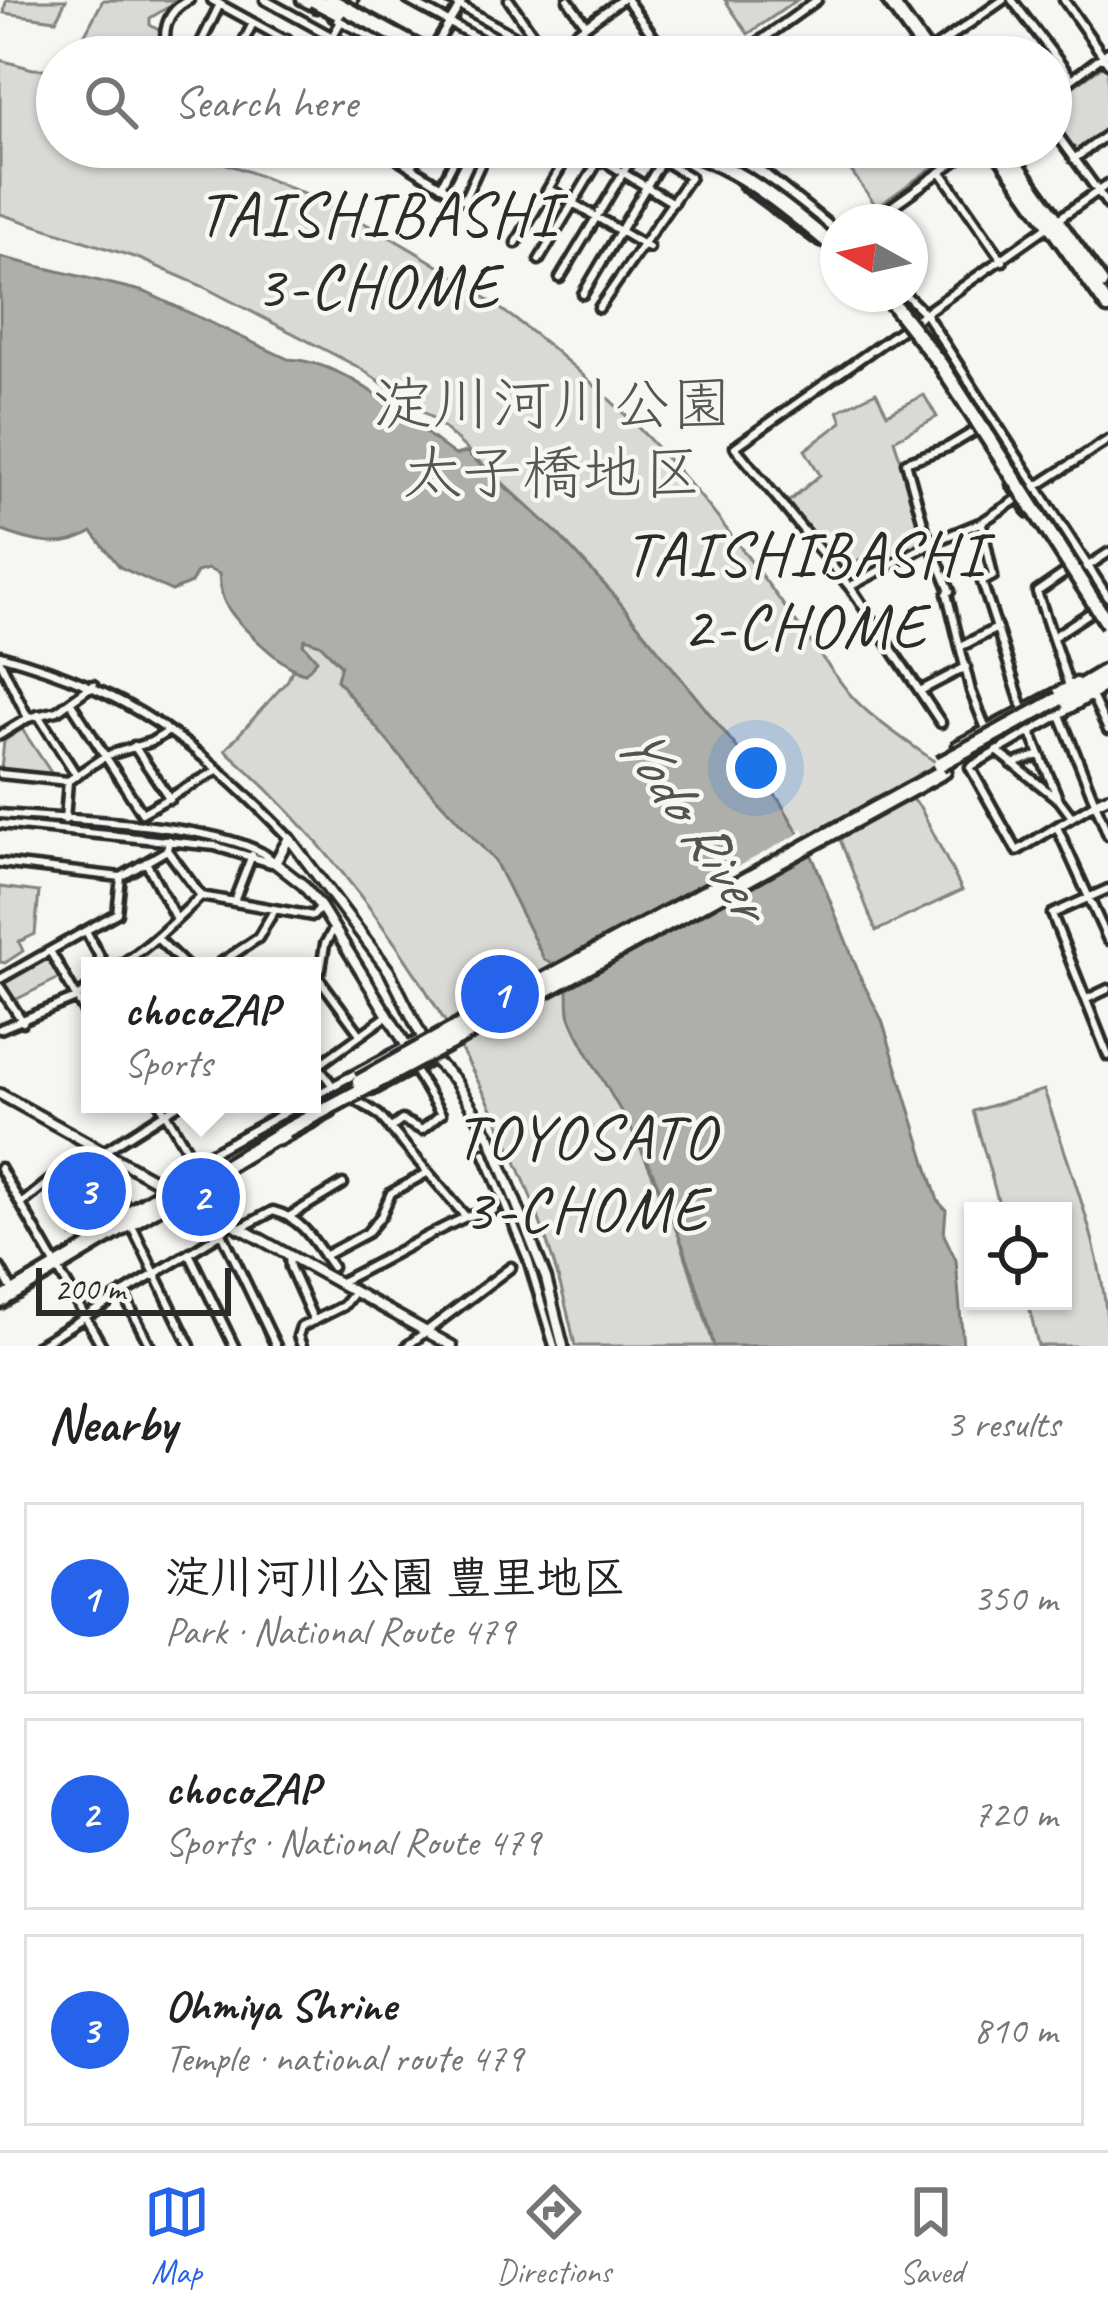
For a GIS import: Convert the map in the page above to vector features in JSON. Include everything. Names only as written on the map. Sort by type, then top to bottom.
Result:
[{"type":"highway","points":[[313,0],[377,36]]},
{"type":"highway","points":[[334,0],[397,36]]},
{"type":"highway","points":[[889,0],[919,36]]},
{"type":"highway","points":[[898,0],[922,36]]},
{"type":"highway","points":[[726,168],[820,233]]},
{"type":"highway","points":[[743,168],[820,231]]},
{"type":"highway","points":[[1012,168],[1108,293]]},
{"type":"highway","points":[[1019,168],[1108,307]]},
{"type":"highway","points":[[897,312],[941,365],[1108,628]]},
{"type":"highway","points":[[914,312],[1101,609]]},
{"type":"highway","points":[[321,1104],[1103,682]]},
{"type":"highway","points":[[3,1293],[172,1192],[201,1168],[304,1113]]},
{"type":"street","points":[[163,36],[180,4],[189,0]]},
{"type":"street","points":[[265,0],[330,36]]},
{"type":"street","points":[[301,0],[371,36]]},
{"type":"street","points":[[334,0],[351,3],[402,36]]},
{"type":"street","points":[[408,0],[475,36]]},
{"type":"street","points":[[509,0],[533,36]]},
{"type":"street","points":[[568,0],[586,25]]},
{"type":"street","points":[[571,36],[624,0],[652,36]]},
{"type":"street","points":[[767,36],[817,0]]},
{"type":"street","points":[[957,36],[1003,0]]},
{"type":"street","points":[[1012,0],[1039,36]]},
{"type":"street","points":[[1064,0],[1106,57],[1072,79]]},
{"type":"street","points":[[440,36],[456,1],[514,36]]},
{"type":"street","points":[[202,36],[216,2],[281,36]]},
{"type":"street","points":[[333,36],[351,3]]},
{"type":"street","points":[[247,36],[254,22]]},
{"type":"street","points":[[1074,159],[1108,134]]},
{"type":"street","points":[[1072,156],[1108,205]]},
{"type":"street","points":[[414,168],[464,200],[477,168]]},
{"type":"street","points":[[441,185],[450,168]]},
{"type":"street","points":[[516,243],[563,168]]},
{"type":"street","points":[[539,260],[594,168]]},
{"type":"street","points":[[616,168],[674,203]]},
{"type":"street","points":[[560,278],[625,168]]},
{"type":"street","points":[[583,294],[657,168]]},
{"type":"street","points":[[598,308],[646,246],[690,177],[675,168]]},
{"type":"street","points":[[716,168],[820,235]]},
{"type":"street","points":[[754,168],[820,230]]},
{"type":"street","points":[[895,204],[946,168]]},
{"type":"street","points":[[940,172],[1003,261]]},
{"type":"street","points":[[941,724],[850,586],[735,446],[1108,184]]},
{"type":"street","points":[[549,189],[646,246]]},
{"type":"street","points":[[898,312],[1018,496],[1101,609],[1108,628]]},
{"type":"street","points":[[922,312],[1108,597]]},
{"type":"street","points":[[978,429],[948,447],[906,462],[950,592],[986,729]]},
{"type":"street","points":[[850,586],[982,522],[1108,440]]},
{"type":"street","points":[[982,522],[993,576],[982,582],[1023,709]]},
{"type":"street","points":[[1069,686],[1037,592],[1108,553]]},
{"type":"street","points":[[1053,637],[1101,609]]},
{"type":"street","points":[[962,646],[995,629]]},
{"type":"street","points":[[0,661],[93,685],[145,712],[218,770],[289,838],[389,971],[433,1059],[473,1106],[511,1181],[546,1278],[563,1346]]},
{"type":"street","points":[[0,661],[28,718]]},
{"type":"street","points":[[921,690],[966,667]]},
{"type":"street","points":[[957,745],[1069,686],[1103,682]]},
{"type":"street","points":[[1103,682],[970,767],[1017,851],[1108,797]]},
{"type":"street","points":[[1103,682],[1108,730]]},
{"type":"street","points":[[0,736],[28,718],[70,703],[93,685]]},
{"type":"street","points":[[70,703],[142,813],[218,770]]},
{"type":"street","points":[[1060,707],[1108,835]]},
{"type":"street","points":[[38,715],[73,778],[65,820]]},
{"type":"street","points":[[0,774],[73,778],[105,756],[151,742],[170,730]]},
{"type":"street","points":[[1030,732],[1072,818]]},
{"type":"street","points":[[134,746],[170,800]]},
{"type":"street","points":[[997,751],[1060,801]]},
{"type":"street","points":[[1012,764],[1038,755]]},
{"type":"street","points":[[0,814],[237,841],[254,848],[303,885],[388,1015],[441,1114],[422,1130],[402,1120],[390,1129]]},
{"type":"street","points":[[0,824],[252,855],[274,863]]},
{"type":"street","points":[[1057,827],[1108,940]]},
{"type":"street","points":[[0,863],[121,877],[147,864],[168,845],[170,830]]},
{"type":"street","points":[[274,863],[289,838]]},
{"type":"street","points":[[168,845],[201,896],[314,916],[321,908]]},
{"type":"street","points":[[234,901],[252,855]]},
{"type":"street","points":[[147,864],[176,920]]},
{"type":"street","points":[[23,1022],[0,983],[117,913],[121,877]]},
{"type":"street","points":[[1108,889],[1052,914],[1108,1056]]},
{"type":"street","points":[[135,957],[201,896]]},
{"type":"street","points":[[230,957],[258,938],[275,909]]},
{"type":"street","points":[[321,969],[325,944],[334,928]]},
{"type":"street","points":[[86,931],[100,957]]},
{"type":"street","points":[[158,940],[176,957]]},
{"type":"street","points":[[50,951],[81,1006]]},
{"type":"street","points":[[321,983],[360,1034]]},
{"type":"street","points":[[1087,999],[1108,989]]},
{"type":"street","points":[[0,1029],[81,994]]},
{"type":"street","points":[[321,1060],[388,1015]]},
{"type":"street","points":[[321,1091],[422,1038]]},
{"type":"street","points":[[168,1113],[201,1168],[356,1100],[433,1059]]},
{"type":"street","points":[[321,1072],[332,1084]]},
{"type":"street","points":[[0,1094],[452,1346]]},
{"type":"street","points":[[356,1100],[379,1115],[466,1217]]},
{"type":"street","points":[[104,1153],[164,1113]]},
{"type":"street","points":[[279,1113],[284,1124],[293,1113]]},
{"type":"street","points":[[21,1204],[93,1146]]},
{"type":"street","points":[[104,1153],[105,1166],[190,1346]]},
{"type":"street","points":[[484,1153],[529,1258],[554,1346]]},
{"type":"street","points":[[0,1168],[102,1346]]},
{"type":"street","points":[[324,1256],[367,1233],[391,1193],[425,1174]]},
{"type":"street","points":[[290,1216],[344,1184]]},
{"type":"street","points":[[338,1283],[393,1257],[406,1244],[494,1210]]},
{"type":"street","points":[[37,1346],[234,1226],[273,1211],[301,1223],[332,1267]]},
{"type":"street","points":[[222,1233],[276,1346]]},
{"type":"street","points":[[190,1252],[234,1346]]},
{"type":"street","points":[[289,1257],[314,1321]]},
{"type":"street","points":[[407,1346],[432,1338],[511,1267]]},
{"type":"street","points":[[0,1268],[3,1293]]},
{"type":"street","points":[[302,1346],[301,1327],[343,1306],[354,1292]]},
{"type":"street","points":[[123,1293],[150,1346]]},
{"type":"street","points":[[53,1336],[59,1346]]},
{"type":"green space","points":[[6,0],[66,0],[56,20],[4,13]]},
{"type":"green space","points":[[103,0],[180,0],[150,18],[150,25],[163,36],[84,36]]},
{"type":"green space","points":[[725,0],[797,0],[748,34]]},
{"type":"green space","name":"淀川河川公園 太子橋地区","points":[[0,60],[36,69],[36,168],[236,168],[330,206],[399,242],[528,329],[643,433],[735,540],[858,703],[942,767],[804,842],[779,800],[613,594],[557,533],[434,419],[360,368],[202,286],[140,259],[0,214]]},
{"type":"green space","points":[[1105,64],[1108,130],[1074,152],[1072,149],[1072,87]]},
{"type":"green space","points":[[849,168],[932,168],[875,204]]},
{"type":"green space","points":[[876,392],[887,414],[924,395],[937,417],[894,440],[927,543],[882,566],[874,551],[841,570],[788,502],[820,475],[805,450],[842,422],[838,411]]},
{"type":"green space","points":[[305,639],[320,644],[341,666],[337,680],[495,861],[544,959],[556,965],[574,992],[680,1239],[714,1346],[575,1346],[555,1266],[525,1184],[489,1102],[445,1021],[396,944],[342,873],[285,807],[225,750],[292,670],[305,673],[310,654],[302,643]]},
{"type":"green space","points":[[22,729],[54,777],[1,769],[4,741]]},
{"type":"green space","points":[[910,798],[920,807],[962,890],[876,931],[839,837]]},
{"type":"green space","points":[[0,887],[39,892],[35,934],[19,942],[23,951],[5,963],[0,962]]},
{"type":"green space","points":[[47,955],[61,977],[13,1001],[1,981]]},
{"type":"green space","points":[[1044,1090],[1095,1248],[1108,1346],[1038,1346],[1030,1310],[1072,1310],[1072,1202],[998,1202],[973,1111]]},
{"type":"green space","points":[[55,1181],[71,1211],[89,1201],[100,1219],[72,1237],[44,1190]]},
{"type":"water","name":"Yodo River","points":[[0,257],[145,292],[288,359],[334,370],[355,381],[455,455],[466,452],[557,533],[613,594],[779,800],[813,858],[882,1020],[938,1201],[946,1210],[944,1235],[956,1260],[963,1346],[714,1346],[690,1265],[659,1187],[572,1022],[565,976],[544,959],[495,861],[337,680],[341,665],[320,644],[305,639],[303,644],[317,660],[305,673],[284,663],[231,612],[222,596],[219,574],[208,569],[172,591],[120,567],[92,532],[58,543],[0,530]]},
{"type":"pier","points":[[802,827],[817,853],[810,852],[646,941],[647,945],[629,955],[550,969],[634,919],[800,833]]},
{"type":"place","name":"淀川河川公園 豊里地区","points":[[500,994]]},
{"type":"place","name":"Ohmiya Shrine","points":[[87,1191]]},
{"type":"place","name":"chocoZAP","points":[[201,1197]]},
{"type":"district","name":"TAISHIBASHI 3-CHOME","points":[[378,250]]},
{"type":"district","name":"TAISHIBASHI 2-CHOME","points":[[805,590]]},
{"type":"district","name":"TOYOSATO 3-CHOME","points":[[586,1173]]}]
